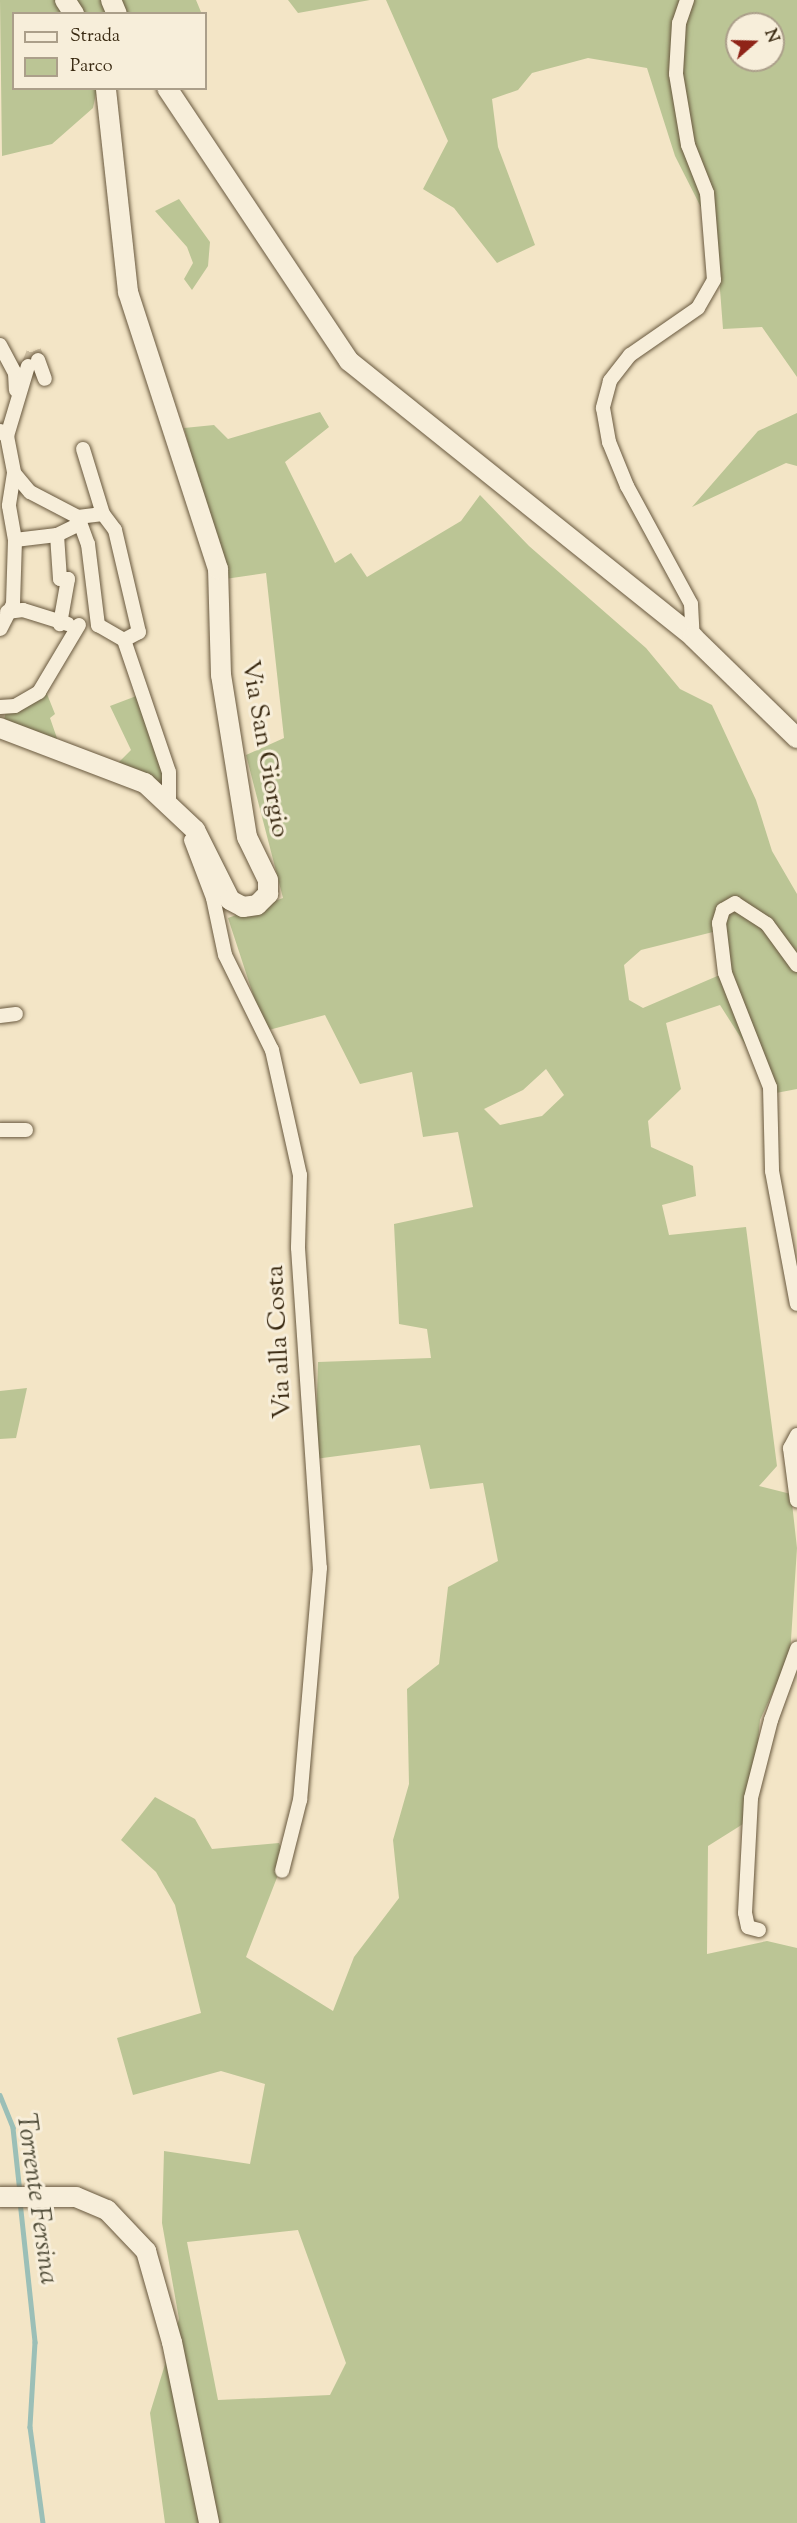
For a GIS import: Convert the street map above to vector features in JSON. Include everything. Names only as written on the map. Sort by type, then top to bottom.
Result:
[{"type":"street","points":[[687,0],[679,23],[676,74],[688,145],[707,193],[714,280],[698,308],[630,355],[610,381],[603,408],[609,442],[627,486],[691,604],[693,637]]},
{"type":"street","name":"Via San Giorgio","points":[[0,728],[145,783],[170,802],[195,830],[230,900],[243,907],[257,905],[267,894],[268,880],[247,837],[220,675],[218,569],[128,291],[106,90]]},
{"type":"street","points":[[168,90],[349,361],[693,637],[797,738]]},
{"type":"street","points":[[0,345],[15,373],[16,397]]},
{"type":"street","points":[[0,629],[3,611],[13,604],[15,540],[9,506],[9,467],[4,434],[16,397],[33,363],[45,379]]},
{"type":"street","points":[[83,450],[103,514],[115,531],[139,632],[124,640]]},
{"type":"street","points":[[9,467],[30,492],[79,520],[98,625]]},
{"type":"street","points":[[15,540],[57,535],[79,520],[103,514]]},
{"type":"street","points":[[57,535],[60,579],[68,579],[60,624]]},
{"type":"street","points":[[3,611],[23,610],[60,624],[98,625],[124,640],[169,772],[170,802]]},
{"type":"street","points":[[0,707],[15,706],[39,692],[79,626]]},
{"type":"street","name":"Via alla Costa","points":[[195,830],[189,835],[213,898],[225,955],[272,1050],[300,1175],[298,1248],[320,1568],[300,1800],[282,1871]]},
{"type":"street","points":[[797,965],[767,924],[735,903],[723,910],[718,923],[725,973],[770,1087],[772,1172],[797,1304]]},
{"type":"street","points":[[0,1016],[16,1014]]},
{"type":"street","points":[[0,1130],[26,1130]]},
{"type":"street","points":[[797,1435],[790,1448],[797,1501]]},
{"type":"street","points":[[759,1930],[748,1928],[745,1913],[751,1798],[771,1720],[797,1649]]},
{"type":"street","points":[[0,2197],[65,2195],[107,2210],[128,2228],[157,2276],[208,2523]]},
{"type":"green space","points":[[0,0],[196,0],[201,12],[12,12],[12,90],[97,90],[93,108],[52,144],[2,156]]},
{"type":"green space","points":[[288,0],[370,0],[298,13]]},
{"type":"green space","points":[[386,0],[797,0],[797,377],[762,327],[723,329],[716,237],[675,156],[647,68],[588,58],[532,73],[518,90],[492,99],[498,147],[535,245],[497,263],[454,208],[423,189],[448,141]]},
{"type":"green space","points":[[179,199],[210,242],[208,266],[192,290],[184,279],[193,263],[187,247],[155,211]]},
{"type":"green space","points":[[320,412],[329,427],[285,462],[335,563],[351,553],[367,577],[461,521],[480,495],[529,546],[646,648],[680,689],[712,705],[756,800],[772,851],[797,894],[797,1089],[776,1093],[720,1005],[666,1023],[681,1089],[648,1121],[651,1147],[693,1166],[696,1196],[662,1205],[669,1235],[746,1227],[777,1466],[759,1486],[791,1494],[797,1548],[790,1655],[760,1720],[751,1819],[708,1846],[707,1954],[767,1941],[797,1948],[797,2523],[165,2523],[150,2413],[179,2319],[162,2223],[164,2151],[250,2164],[265,2084],[221,2071],[133,2095],[117,2038],[201,2013],[175,1905],[156,1872],[121,1840],[155,1797],[195,1819],[212,1849],[279,1843],[285,1857],[246,1957],[333,2011],[354,1957],[399,1898],[393,1840],[409,1784],[407,1689],[439,1664],[448,1587],[498,1561],[483,1483],[430,1489],[420,1445],[315,1459],[318,1362],[431,1358],[427,1329],[399,1324],[394,1224],[473,1207],[458,1132],[423,1137],[412,1072],[360,1084],[325,1015],[265,1031],[228,918],[283,898],[246,755],[284,738],[266,573],[225,579],[184,428],[214,425],[228,439]],"holes":[[[717,931],[722,974],[643,1008],[629,1000],[624,965],[641,950]],[[546,1069],[564,1095],[542,1116],[500,1125],[484,1109],[523,1090]],[[298,2230],[346,2363],[330,2395],[218,2400],[187,2242]]]},
{"type":"green space","points":[[797,413],[797,466],[786,463],[692,507],[758,431]]},
{"type":"green space","points":[[45,689],[55,714],[50,718],[59,744],[4,721],[6,710]]},
{"type":"green space","points":[[139,695],[170,789],[117,764],[131,750],[110,706]]},
{"type":"green space","points":[[27,1388],[16,1438],[0,1439],[0,1391]]},
{"type":"waterway","name":"Torrente Fersina","points":[[0,2095],[13,2128],[20,2192]]},
{"type":"waterway","name":"Torrente Fersina","points":[[20,2201],[35,2342],[30,2427],[43,2523]]},
{"type":"tunnel","points":[[28,366],[34,351],[38,360]]}]
